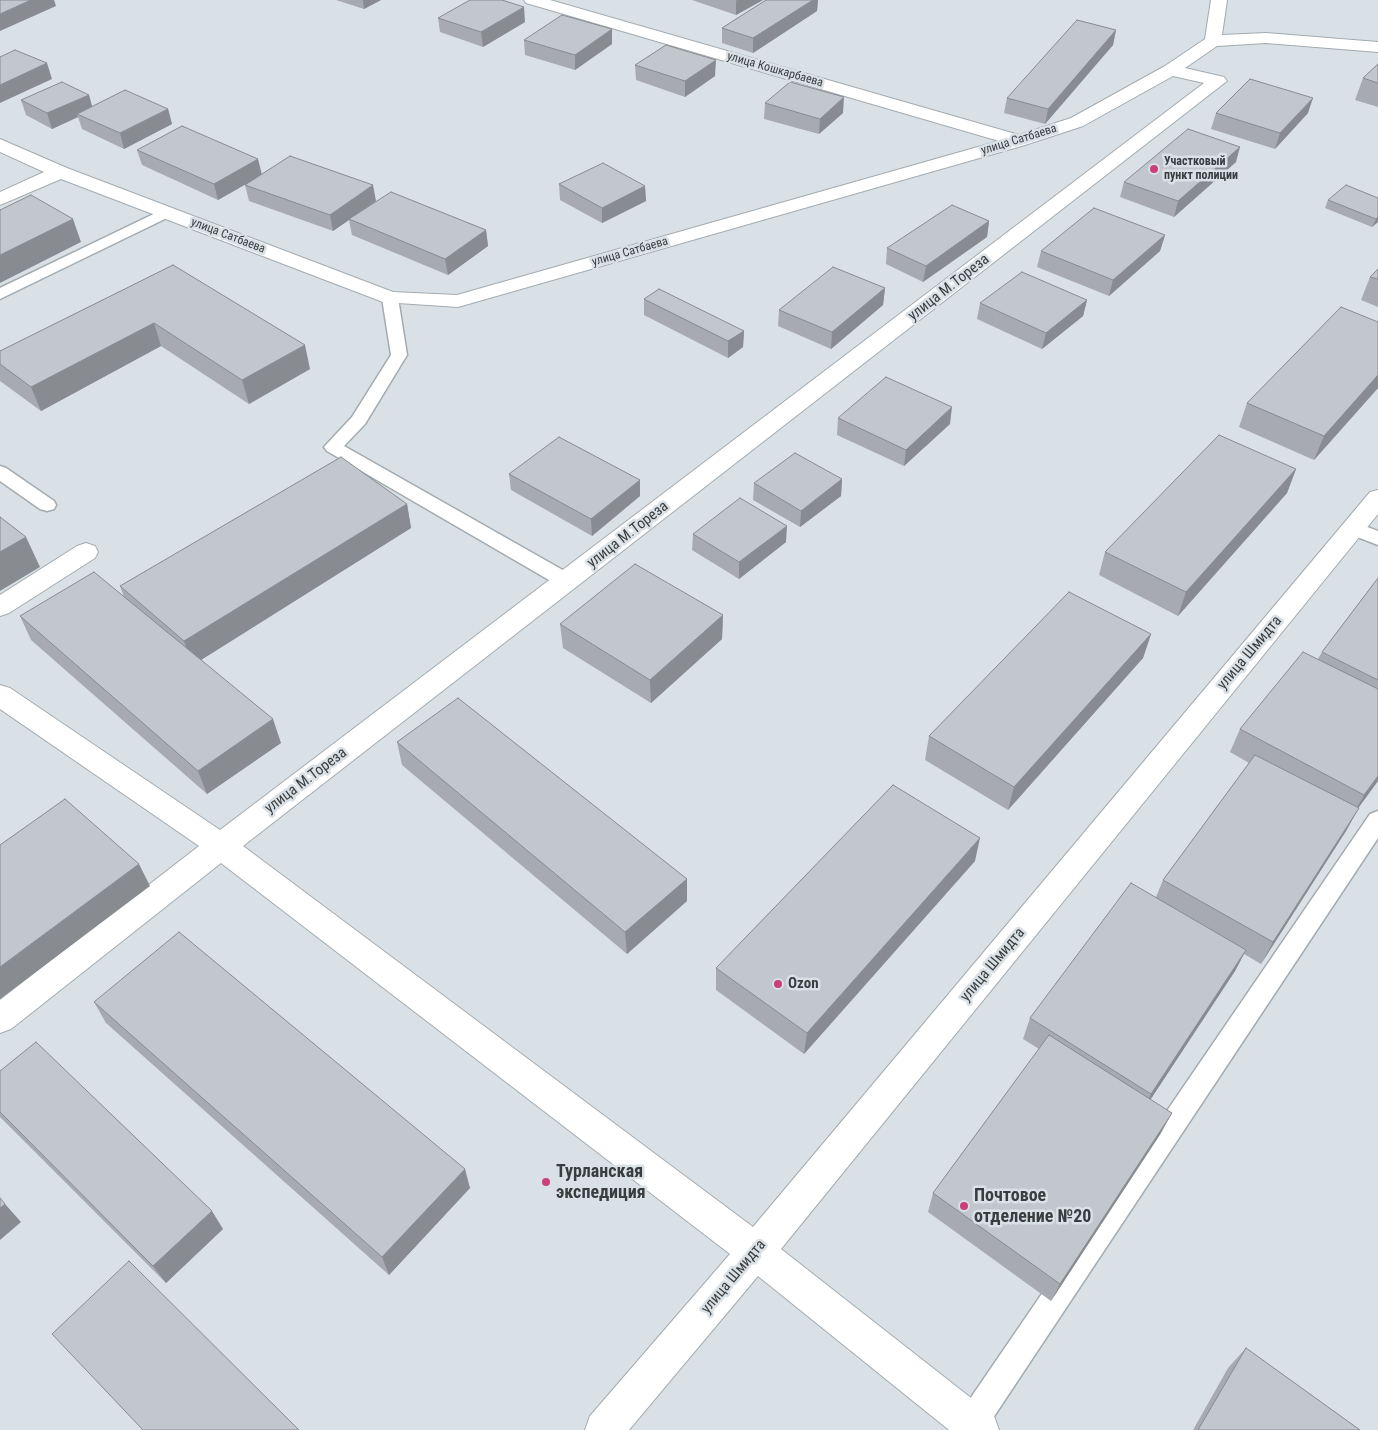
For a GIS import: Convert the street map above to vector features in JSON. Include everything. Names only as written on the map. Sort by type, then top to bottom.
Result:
[{"type":"street","name":"улица Кошкарбаева","points":[[532,0],[1019,141]]},
{"type":"street","points":[[1219,0],[1213,41],[1266,38],[1378,47]]},
{"type":"street","name":"улица Сатбаева","points":[[0,145],[60,172],[390,298],[458,302],[1019,141],[1077,122],[1171,70],[1213,41]]},
{"type":"street","name":"улица М.Тореза","points":[[0,1019],[221,846],[870,350],[1061,199],[1218,81],[1171,70]]},
{"type":"street","points":[[0,199],[60,172]]},
{"type":"street","name":"улица Шмидта","points":[[604,1430],[1366,533],[1378,498]]},
{"type":"street","points":[[0,607],[86,552]]},
{"type":"street","points":[[0,694],[221,846],[756,1252],[976,1426]]},
{"type":"lane","points":[[0,294],[166,213]]},
{"type":"lane","points":[[390,298],[399,354],[359,420],[334,447],[568,582]]},
{"type":"lane","points":[[0,472],[47,505]]},
{"type":"lane","points":[[976,1426],[1378,820]]},
{"type":"building","points":[[0,0],[31,0],[0,14]]},
{"type":"building","points":[[470,0],[502,0],[524,7],[481,32],[438,18]]},
{"type":"building","points":[[766,0],[813,0],[753,38],[722,28]]},
{"type":"building","points":[[562,15],[612,29],[575,55],[524,40]]},
{"type":"building","points":[[1077,20],[1116,30],[1048,109],[1007,98]]},
{"type":"building","points":[[666,45],[716,60],[685,81],[635,65]]},
{"type":"building","points":[[15,50],[47,63],[0,85],[0,57]]},
{"type":"building","points":[[1378,64],[1378,83],[1363,78]]},
{"type":"building","points":[[1250,79],[1313,98],[1280,133],[1216,113]]},
{"type":"building","points":[[62,82],[89,95],[47,113],[21,100]]},
{"type":"building","points":[[790,82],[844,97],[820,119],[765,103]]},
{"type":"building","points":[[125,90],[168,109],[120,133],[77,114]]},
{"type":"building","points":[[182,126],[258,159],[214,184],[137,150]]},
{"type":"building","points":[[1188,129],[1240,147],[1178,201],[1124,182]]},
{"type":"building","points":[[290,156],[373,185],[330,215],[245,185]]},
{"type":"building","points":[[603,163],[645,186],[602,208],[559,184]]},
{"type":"building","points":[[1346,185],[1378,198],[1378,217],[1376,219],[1328,200]]},
{"type":"building","points":[[391,192],[486,230],[445,259],[349,219]]},
{"type":"building","points":[[31,195],[73,219],[0,255],[0,210]]},
{"type":"building","points":[[952,205],[989,221],[926,266],[887,248]]},
{"type":"building","points":[[1094,208],[1165,235],[1113,280],[1041,251]]},
{"type":"building","points":[[173,265],[305,345],[242,380],[154,323],[31,387],[0,364],[0,351]]},
{"type":"building","points":[[833,267],[885,288],[832,332],[779,310]]},
{"type":"building","points":[[1378,269],[1378,279],[1370,277]]},
{"type":"building","points":[[1022,272],[1087,300],[1046,333],[980,303]]},
{"type":"building","points":[[659,289],[744,331],[728,341],[644,299]]},
{"type":"building","points":[[1341,307],[1378,322],[1378,375],[1324,436],[1247,403]]},
{"type":"building","points":[[886,377],[952,407],[906,450],[838,418]]},
{"type":"building","points":[[1219,435],[1296,469],[1186,592],[1105,552]]},
{"type":"building","points":[[559,437],[640,480],[591,519],[509,474]]},
{"type":"building","points":[[795,453],[842,479],[801,511],[754,483]]},
{"type":"building","points":[[341,457],[407,504],[184,641],[120,586]]},
{"type":"building","points":[[740,498],[787,526],[739,562],[693,534]]},
{"type":"building","points":[[0,517],[26,537],[0,552]]},
{"type":"building","points":[[635,564],[723,615],[650,680],[560,624]]},
{"type":"building","points":[[94,572],[273,719],[198,771],[20,616]]},
{"type":"building","points":[[1378,578],[1378,680],[1322,652]]},
{"type":"building","points":[[1069,592],[1151,634],[1014,787],[929,736]]},
{"type":"building","points":[[1303,652],[1378,689],[1378,776],[1364,795],[1240,729]]},
{"type":"building","points":[[458,698],[687,879],[625,932],[397,742]]},
{"type":"building","points":[[1255,755],[1359,808],[1273,942],[1163,880]]},
{"type":"building","points":[[893,785],[980,838],[807,1033],[716,968]]},
{"type":"building","points":[[65,799],[139,864],[0,967],[0,845]]},
{"type":"building","points":[[1131,883],[1246,950],[1151,1094],[1030,1018]]},
{"type":"building","points":[[179,932],[465,1169],[382,1257],[94,1002]]},
{"type":"building","points":[[1049,1035],[1172,1113],[1060,1284],[933,1193]]},
{"type":"building","points":[[36,1042],[212,1211],[153,1266],[0,1112],[0,1071]]},
{"type":"building","points":[[0,1198],[5,1204],[0,1208]]},
{"type":"building","points":[[129,1261],[299,1430],[143,1430],[52,1334]]},
{"type":"building","points":[[1246,1348],[1360,1430],[1198,1430]]},
{"type":"place","name":"Участковый пункт полиции","points":[[1154,169]]},
{"type":"place","name":"Ozon","points":[[778,984]]},
{"type":"place","name":"Турланская экспедиция","points":[[546,1182]]},
{"type":"place","name":"Почтовое отделение №20","points":[[964,1206]]}]
